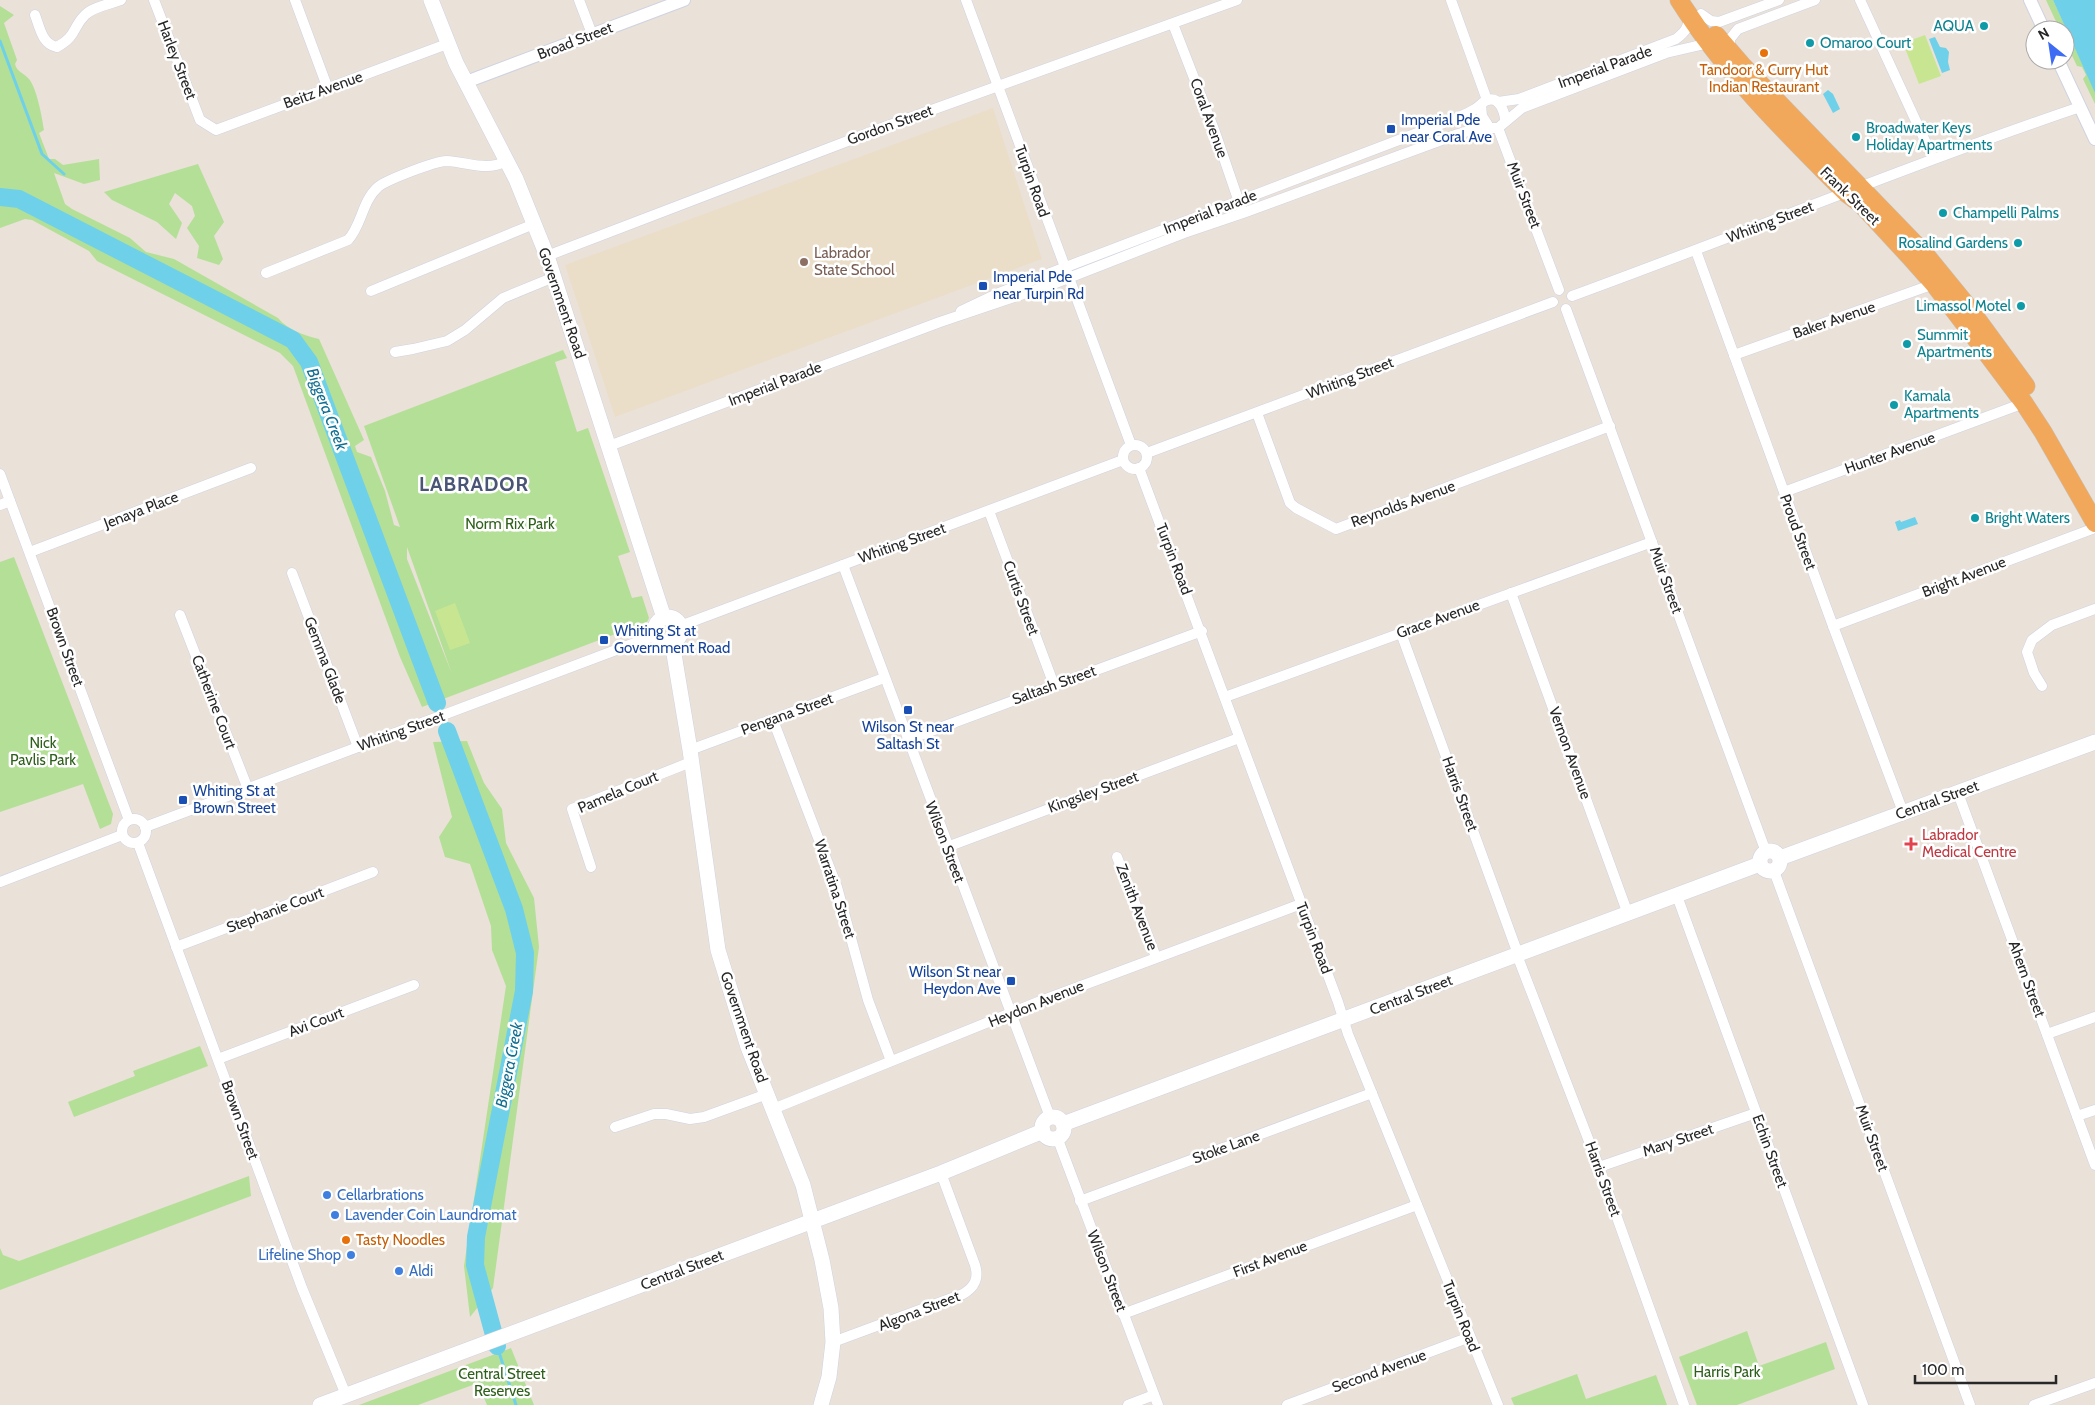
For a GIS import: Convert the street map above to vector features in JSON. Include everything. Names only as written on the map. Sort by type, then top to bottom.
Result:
[{"type":"highway","name":"Frank Street","points":[[1689,6],[1712,49],[1747,92],[1853,190],[1926,254],[1970,308],[2036,401],[2072,457],[2095,499]]},
{"type":"highway","name":"Frank Street","points":[[1689,6],[1853,190],[1861,204],[1934,284],[2024,403],[2062,462],[2095,523]]},
{"type":"main road","name":"Government Road","points":[[431,0],[447,44],[507,161],[554,277],[664,618]]},
{"type":"main road","points":[[664,618],[673,619],[680,626],[679,636],[672,642],[664,643],[656,635],[656,626],[664,618]]},
{"type":"main road","name":"Government Road","points":[[672,642],[718,950],[748,1047],[803,1185],[813,1220],[831,1308],[833,1342],[829,1377],[821,1405]]},
{"type":"main road","name":"Central Street","points":[[320,1405],[940,1173],[1053,1128],[2095,742]]},
{"type":"street","points":[[36,15],[45,41],[57,46],[69,40],[82,18],[88,13],[121,0]]},
{"type":"street","name":"Harley Street","points":[[154,0],[200,120]]},
{"type":"street","points":[[295,0],[328,88]]},
{"type":"street","points":[[579,0],[592,34]]},
{"type":"street","name":"Broad Street","points":[[466,82],[684,0]]},
{"type":"street","name":"Turpin Road","points":[[966,0],[1131,445]]},
{"type":"street","name":"Gordon Street","points":[[546,256],[879,129],[1236,0]]},
{"type":"street","points":[[1451,0],[1489,102],[1504,114],[1497,125],[1481,113],[1489,102]]},
{"type":"street","points":[[1689,6],[1711,20],[1718,22],[1779,0]]},
{"type":"street","points":[[1731,53],[1730,39],[1738,29],[1815,0]]},
{"type":"street","points":[[1860,0],[1933,158]]},
{"type":"street","points":[[2030,0],[2039,20]]},
{"type":"street","name":"Imperial Parade","points":[[1066,273],[1243,213],[1458,134],[1497,125],[1522,108],[1676,40],[1688,26],[1689,6]]},
{"type":"street","name":"Coral Avenue","points":[[1173,24],[1215,132],[1243,213]]},
{"type":"street","name":"Beitz Avenue","points":[[200,120],[216,130],[447,44]]},
{"type":"street","name":"Imperial Parade","points":[[609,446],[940,322],[960,317],[1239,202],[1454,119],[1489,102],[1519,99],[1666,53],[1705,44],[1712,49]]},
{"type":"street","points":[[2063,70],[2095,139]]},
{"type":"street","name":"Whiting Street","points":[[1572,296],[1696,251],[1933,158],[2080,107]]},
{"type":"street","name":"Muir Street","points":[[1497,125],[1559,290]]},
{"type":"street","points":[[266,274],[348,240],[370,197],[384,182],[444,161],[489,167],[507,161]]},
{"type":"street","points":[[1314,172],[1319,186]]},
{"type":"street","points":[[371,291],[534,224]]},
{"type":"street","name":"Proud Street","points":[[1696,251],[1903,812]]},
{"type":"street","points":[[395,352],[447,341],[465,330],[503,298],[554,277]]},
{"type":"street","name":"Baker Avenue","points":[[1734,355],[1934,284]]},
{"type":"street","points":[[1559,290],[1565,290],[1572,296],[1572,305],[1566,309],[1557,308],[1553,302],[1555,294],[1559,290]]},
{"type":"street","name":"Whiting Street","points":[[1147,453],[1553,302]]},
{"type":"street","name":"Muir Street","points":[[1566,309],[1970,1405]]},
{"type":"street","name":"Hunter Avenue","points":[[1784,492],[2024,403]]},
{"type":"street","name":"Reynolds Avenue","points":[[1257,413],[1290,503],[1336,529],[1610,426]]},
{"type":"street","points":[[1131,445],[1139,445],[1147,453],[1146,462],[1139,468],[1130,468],[1124,460],[1125,451],[1131,445]]},
{"type":"street","name":"Whiting Street","points":[[680,626],[1124,460]]},
{"type":"street","name":"Jenaya Place","points":[[30,552],[252,468]]},
{"type":"street","name":"Turpin Road","points":[[1139,468],[1202,631],[1343,1020],[1498,1405]]},
{"type":"street","name":"Brown Street","points":[[0,474],[129,820]]},
{"type":"street","points":[[0,505],[10,501]]},
{"type":"street","name":"Curtis Street","points":[[989,511],[1054,685]]},
{"type":"street","name":"Bright Avenue","points":[[1833,626],[2095,528]]},
{"type":"street","name":"Grace Avenue","points":[[1225,697],[1652,542]]},
{"type":"street","name":"Wilson Street","points":[[843,565],[947,847],[1156,1400]]},
{"type":"street","name":"Gemma Glade","points":[[292,573],[358,747]]},
{"type":"street","name":"Vernon Avenue","points":[[1512,593],[1628,914]]},
{"type":"street","points":[[2042,686],[2034,673],[2027,652],[2032,640],[2052,625],[2095,609]]},
{"type":"street","name":"Catherine Court","points":[[180,615],[248,789]]},
{"type":"street","name":"Saltash Street","points":[[907,740],[1202,631]]},
{"type":"street","name":"Harris Street","points":[[1401,633],[1518,955],[1599,1167],[1684,1405]]},
{"type":"street","name":"Whiting Street","points":[[145,827],[656,635]]},
{"type":"street","name":"Pengana Street","points":[[690,756],[773,720],[884,678]]},
{"type":"street","name":"Warratina Street","points":[[773,720],[837,887],[868,1000],[891,1061]]},
{"type":"street","name":"Kingsley Street","points":[[947,847],[1240,738]]},
{"type":"street","name":"Pamela Court","points":[[591,867],[572,809],[690,756]]},
{"type":"street","name":"Ahern Street","points":[[1958,793],[2095,1165]]},
{"type":"street","points":[[129,820],[139,820],[145,827],[146,834],[138,843],[128,843],[122,836],[123,824],[129,820]]},
{"type":"street","points":[[0,882],[122,836]]},
{"type":"street","name":"Brown Street","points":[[138,843],[302,1288],[346,1396]]},
{"type":"street","name":"Zenith Avenue","points":[[1118,858],[1156,957]]},
{"type":"street","name":"Stephanie Court","points":[[176,947],[373,872]]},
{"type":"street","name":"Echin Street","points":[[1677,896],[1863,1405]]},
{"type":"street","name":"Heydon Avenue","points":[[773,1109],[1156,957],[1301,904]]},
{"type":"street","name":"Avi Court","points":[[218,1059],[414,985]]},
{"type":"street","points":[[2047,1034],[2095,1017]]},
{"type":"street","name":"Stoke Lane","points":[[1080,1201],[1372,1093]]},
{"type":"street","points":[[615,1127],[654,1114],[666,1114],[690,1119],[704,1117],[767,1094]]},
{"type":"street","points":[[2078,1116],[2095,1110]]},
{"type":"street","name":"Mary Street","points":[[1599,1167],[1756,1113]]},
{"type":"street","name":"Algona Street","points":[[833,1342],[963,1294],[974,1284],[977,1276],[976,1265],[940,1173]]},
{"type":"street","name":"First Avenue","points":[[1124,1314],[1416,1205]]},
{"type":"street","name":"Second Avenue","points":[[1287,1405],[1470,1337]]},
{"type":"street","points":[[2034,1405],[2095,1383]]},
{"type":"street","points":[[1128,1405],[1156,1400]]},
{"type":"shaded area","name":"Labrador State School","points":[[993,108],[1042,259],[615,417],[565,265]]},
{"type":"green space","points":[[2046,0],[2053,0],[2062,20],[2055,20]]},
{"type":"green space","name":"Norm Rix Park","points":[[0,6],[14,15],[4,23],[17,60],[16,67],[29,79],[37,96],[44,130],[39,133],[49,159],[55,159],[63,165],[99,159],[100,180],[84,184],[54,173],[65,204],[130,238],[146,252],[174,259],[278,318],[291,329],[319,339],[364,440],[355,446],[357,452],[371,457],[385,491],[394,525],[400,527],[364,426],[563,350],[567,358],[555,362],[577,432],[588,428],[630,552],[618,556],[632,598],[642,596],[649,618],[647,622],[422,707],[400,657],[293,366],[280,353],[97,261],[89,251],[32,220],[25,219],[0,228]],"holes":[[[407,547],[452,674],[407,559]]]},
{"type":"green space","points":[[1925,35],[1941,76],[1919,84],[1903,43]]},
{"type":"green space","points":[[2075,48],[2095,92],[2095,104],[2083,79],[2086,75],[2082,67],[2077,66],[2075,62]]},
{"type":"green space","points":[[198,164],[224,222],[214,236],[223,259],[219,265],[197,258],[199,246],[187,228],[195,216],[192,206],[175,193],[169,204],[182,223],[176,239],[157,222],[112,200],[104,192]]},
{"type":"green space","name":"Nick Pavlis Park","points":[[14,557],[113,814],[111,824],[100,829],[83,784],[0,812],[0,562]]},
{"type":"green space","points":[[455,603],[470,643],[450,650],[435,611]]},
{"type":"green space","points":[[467,741],[484,783],[502,809],[506,843],[534,898],[539,947],[493,1288],[470,1317],[464,1266],[506,986],[492,950],[491,926],[470,864],[445,857],[439,837],[452,817],[433,742]]},
{"type":"green space","points":[[200,1046],[208,1066],[74,1117],[68,1102],[135,1076],[133,1071]]},
{"type":"green space","points":[[249,1176],[251,1196],[0,1290],[0,1248],[3,1255],[19,1261]]},
{"type":"green space","name":"Harris Park","points":[[1747,1331],[1759,1366],[1826,1342],[1835,1369],[1737,1405],[1697,1405],[1679,1357]]},
{"type":"green space","name":"Central Street Reserves","points":[[511,1348],[534,1405],[487,1405],[478,1383],[418,1405],[359,1405]]},
{"type":"green space","points":[[1577,1374],[1586,1399],[1656,1375],[1667,1405],[1514,1405],[1511,1398]]},
{"type":"water","points":[[2053,0],[2095,0],[2095,93],[2075,49],[2075,20],[2062,20]]},
{"type":"water","points":[[1935,37],[1940,47],[1946,48],[1949,52],[1948,62],[1950,70],[1942,73],[1929,39]]},
{"type":"water","points":[[1828,90],[1833,94],[1840,109],[1833,113],[1823,94]]},
{"type":"water","points":[[1915,517],[1918,524],[1898,531],[1895,522]]},
{"type":"waterway","points":[[0,41],[42,154],[64,174]]},
{"type":"waterway","name":"Biggera Creek","points":[[0,197],[19,199],[293,340],[309,362],[437,703]]},
{"type":"waterway","name":"Biggera Creek","points":[[447,731],[514,909],[525,953],[524,991],[476,1237],[475,1265],[497,1346]]},
{"type":"waterway","name":"Biggera Creek","points":[[497,1346],[516,1405]]},
{"type":"place","name":"AQUA","points":[[1984,26]]},
{"type":"place","name":"Omaroo Court","points":[[1810,43]]},
{"type":"place","name":"Tandoor & Curry Hut Indian Restaurant","points":[[1764,53]]},
{"type":"place","name":"Imperial Pde near Coral Ave","points":[[1391,129]]},
{"type":"place","name":"Broadwater Keys Holiday Apartments","points":[[1856,137]]},
{"type":"place","name":"Champelli Palms","points":[[1943,213]]},
{"type":"place","name":"Rosalind Gardens","points":[[2018,243]]},
{"type":"place","name":"Labrador State School","points":[[804,262]]},
{"type":"place","name":"Imperial Pde near Turpin Rd","points":[[983,286]]},
{"type":"place","name":"Limassol Motel","points":[[2021,306]]},
{"type":"place","name":"Summit Apartments","points":[[1907,344]]},
{"type":"place","name":"Kamala Apartments","points":[[1894,405]]},
{"type":"place","name":"Bright Waters","points":[[1975,518]]},
{"type":"place","name":"Whiting St at Government Road","points":[[604,640]]},
{"type":"place","name":"Wilson St near Saltash St","points":[[908,710]]},
{"type":"place","name":"Whiting St at Brown Street","points":[[183,800]]},
{"type":"place","name":"Labrador Medical Centre","points":[[1911,844]]},
{"type":"place","name":"Wilson St near Heydon Ave","points":[[1011,981]]},
{"type":"place","name":"Cellarbrations","points":[[327,1195]]},
{"type":"place","name":"Lavender Coin Laundromat","points":[[335,1215]]},
{"type":"place","name":"Tasty Noodles","points":[[346,1240]]},
{"type":"place","name":"Lifeline Shop","points":[[351,1255]]},
{"type":"place","name":"Aldi","points":[[399,1271]]},
{"type":"district","name":"LABRADOR","points":[[474,484]]}]
